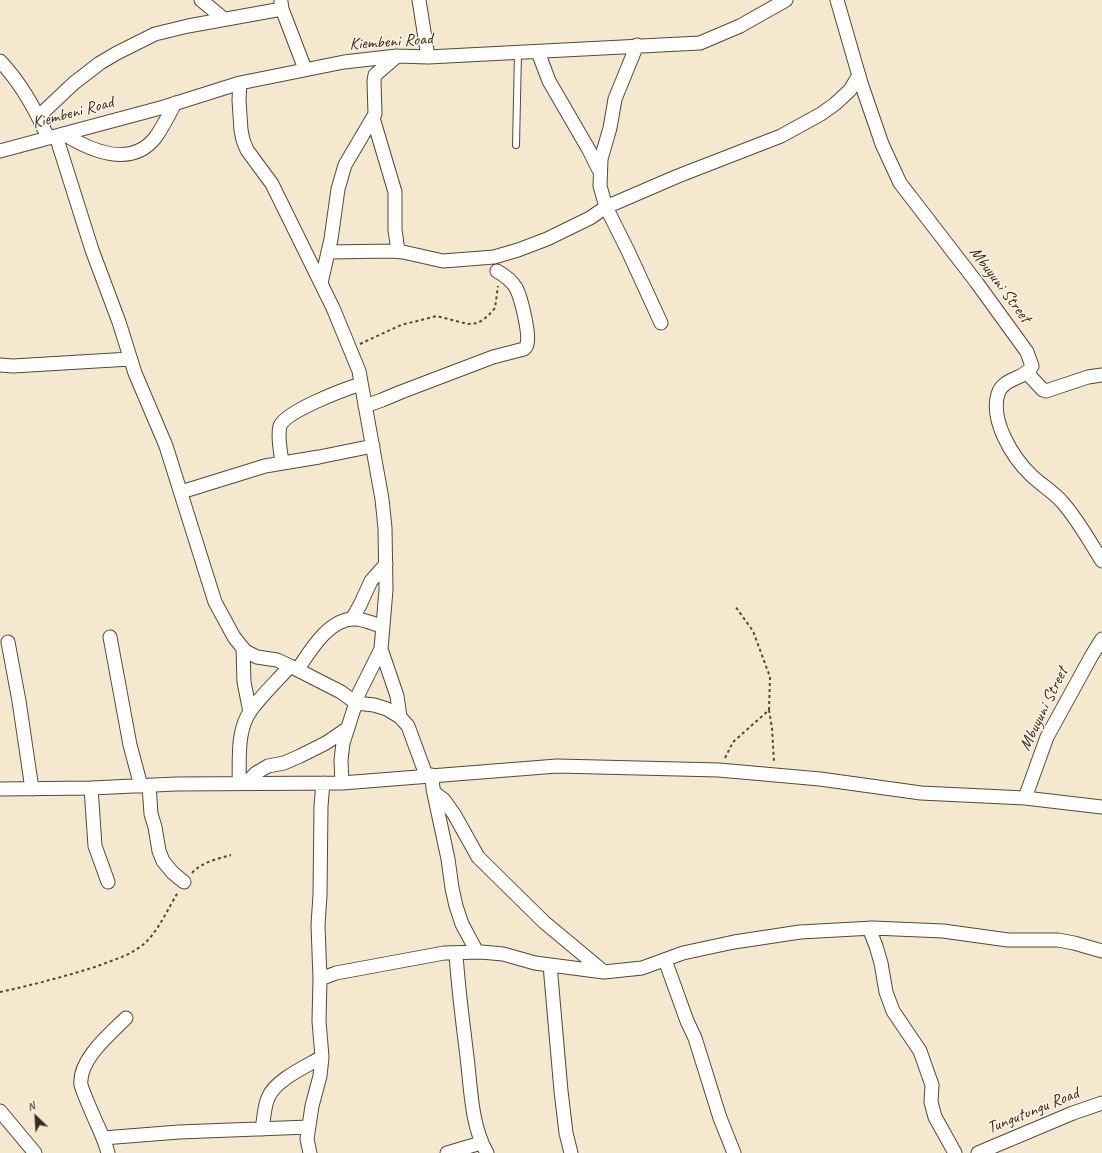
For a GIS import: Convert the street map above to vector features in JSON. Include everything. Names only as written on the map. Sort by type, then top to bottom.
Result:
[{"type":"street","points":[[201,0],[224,19]]},
{"type":"street","points":[[419,0],[428,57]]},
{"type":"street","name":"Mbuyuni Street","points":[[837,0],[859,75],[882,144],[900,183],[977,282],[1026,352],[1032,366],[1027,373]]},
{"type":"street","name":"Kiembeni Road","points":[[0,151],[175,103],[240,83],[344,62],[397,56],[428,57],[518,53],[700,42],[740,26],[778,2]]},
{"type":"street","points":[[39,116],[74,83],[100,64],[155,34],[224,19],[282,4],[305,69]]},
{"type":"street","points":[[638,46],[615,99],[610,128],[601,159],[600,186],[606,207],[661,323]]},
{"type":"street","points":[[538,52],[549,81],[600,172]]},
{"type":"street","points":[[321,284],[328,252],[338,189],[345,165],[375,114],[375,75],[397,56]]},
{"type":"street","points":[[0,61],[13,77],[39,116],[56,136],[92,250],[119,322],[130,360],[166,446],[215,602],[234,637],[245,651],[257,657],[276,660],[294,668],[341,692],[356,703],[374,705],[386,710],[400,717],[408,726],[429,775],[433,789],[455,900],[462,924],[477,952]]},
{"type":"street","points":[[328,252],[398,251],[443,261],[494,257],[518,250],[547,239],[590,218],[606,207],[678,176],[781,136],[821,114],[835,104],[850,90],[859,75]]},
{"type":"street","points":[[240,83],[239,100],[241,130],[247,150],[272,184],[333,308],[359,371],[382,499],[385,528],[386,590],[381,649],[397,696],[400,717]]},
{"type":"street","points":[[56,136],[109,154],[127,154],[140,151],[154,139],[163,126],[175,103]]},
{"type":"street","points":[[372,118],[394,192],[395,230],[398,251]]},
{"type":"street","points":[[365,406],[493,357],[524,349],[527,345],[528,337],[523,311],[516,288],[504,275],[497,271]]},
{"type":"street","points":[[0,366],[130,360]]},
{"type":"street","points":[[1102,375],[1088,377],[1046,391],[1043,390],[1027,373],[1006,383],[1001,388],[996,404],[996,416],[1012,453],[1031,475],[1063,503],[1090,541],[1102,561]]},
{"type":"street","points":[[282,463],[280,427],[285,419],[297,411],[338,392],[361,384]]},
{"type":"street","points":[[181,492],[266,466],[373,446]]},
{"type":"street","points":[[352,619],[371,581],[386,564]]},
{"type":"street","points":[[242,783],[239,748],[242,733],[250,712],[336,623],[352,619],[367,621],[382,626]]},
{"type":"street","points":[[110,637],[130,745],[145,786],[159,851],[163,860],[173,873],[184,882]]},
{"type":"street","name":"Mbuyuni Street","points":[[1025,798],[1047,738],[1102,639]]},
{"type":"street","points":[[8,642],[19,701],[32,789]]},
{"type":"street","points":[[243,648],[244,682],[250,712]]},
{"type":"street","points":[[342,783],[341,760],[343,743],[359,693],[381,649]]},
{"type":"street","points":[[242,783],[268,766],[284,763],[326,743],[348,728]]},
{"type":"street","points":[[0,789],[91,788],[242,783],[342,783],[557,766],[719,770],[820,779],[921,793],[1025,798],[1102,807]]},
{"type":"street","points":[[310,1153],[307,1139],[320,1076],[322,1057],[319,1021],[320,979],[318,925],[323,783]]},
{"type":"street","points":[[91,788],[95,846],[108,882]]},
{"type":"street","points":[[433,789],[436,794],[444,800],[454,814],[478,857],[544,922],[604,972]]},
{"type":"street","points":[[320,979],[350,970],[444,954],[477,952],[503,954],[535,963],[604,972],[642,968],[683,953],[734,942],[800,932],[869,928],[943,931],[1008,940],[1058,940],[1074,942],[1102,951]]},
{"type":"street","points":[[869,928],[881,963],[886,992],[893,1011],[920,1051],[932,1085],[931,1102],[935,1117],[955,1153]]},
{"type":"street","points":[[447,1153],[484,1148],[474,1119],[458,986],[456,953]]},
{"type":"street","points":[[665,960],[687,1021],[695,1038],[720,1118],[734,1153]]},
{"type":"street","points":[[550,965],[562,1098],[566,1133],[571,1153]]},
{"type":"street","points":[[108,1153],[81,1084],[83,1070],[94,1051],[126,1018]]},
{"type":"street","points":[[262,1129],[268,1098],[274,1087],[284,1079],[322,1057]]},
{"type":"street","name":"Tungutungu Road","points":[[978,1153],[1073,1113],[1102,1103]]},
{"type":"street","points":[[0,1111],[35,1153]]},
{"type":"street","points":[[103,1138],[179,1132],[309,1127]]},
{"type":"lane","points":[[516,145],[518,53]]},
{"type":"path","points":[[350,349],[401,325],[438,316],[468,324],[478,323],[488,316],[495,308],[498,281],[497,271]]},
{"type":"path","points":[[735,606],[753,631],[770,677],[768,710],[772,728],[774,775]]},
{"type":"path","points":[[719,770],[734,742],[768,710]]},
{"type":"path","points":[[0,992],[78,972],[135,952],[147,941],[184,882],[197,868],[213,860],[231,855]]}]
